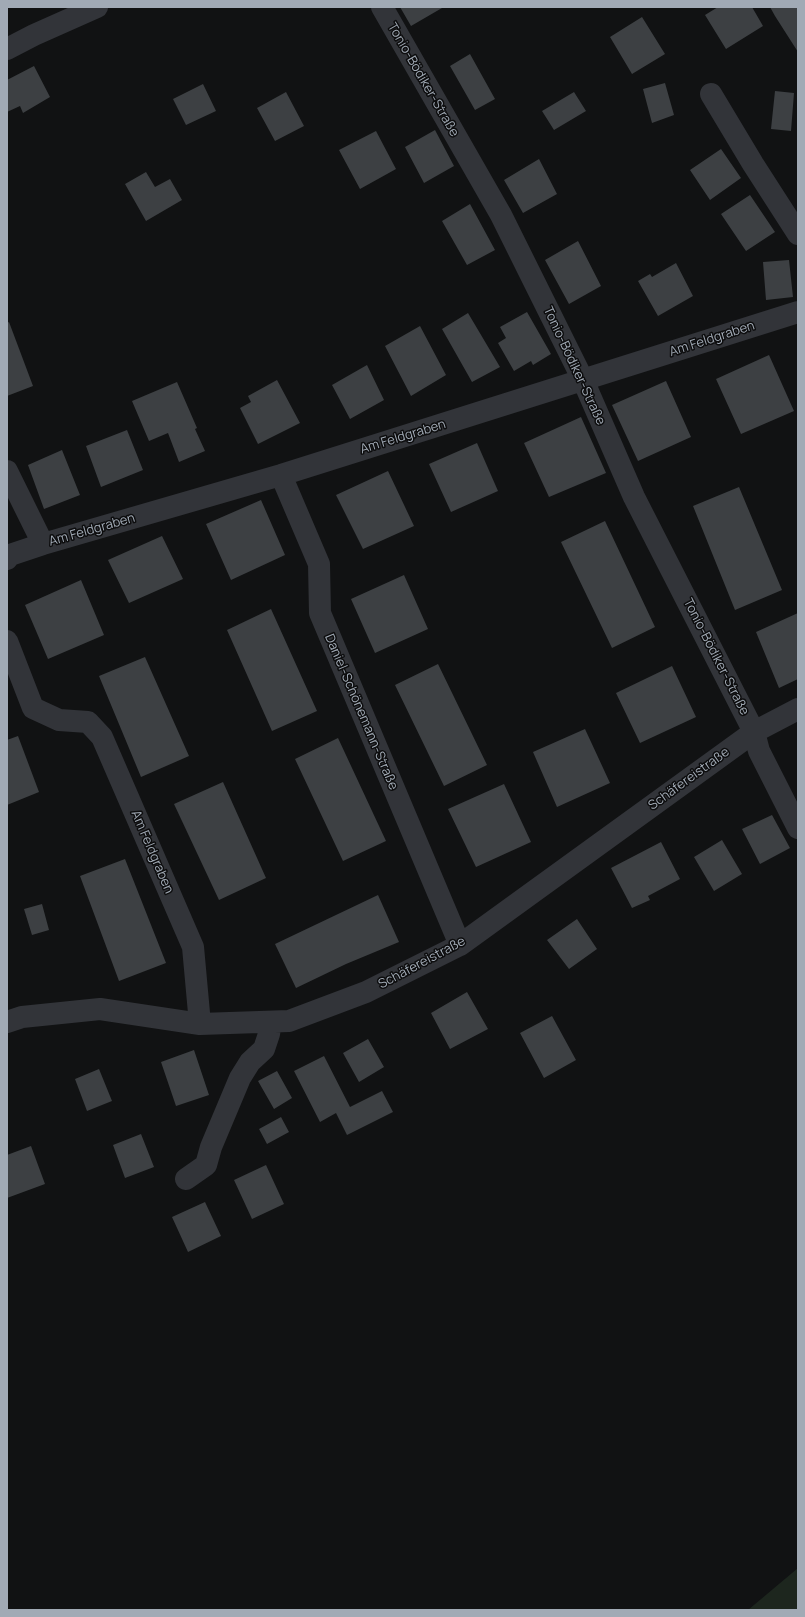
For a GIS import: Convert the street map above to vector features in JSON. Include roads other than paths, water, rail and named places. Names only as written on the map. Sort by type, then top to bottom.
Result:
[{"type":"street","points":[[7,49],[34,35],[97,7]]},
{"type":"street","name":"Tonio-Bödiker-Straße","points":[[382,7],[501,215],[583,380],[634,498],[754,732],[759,751],[798,828]]},
{"type":"street","points":[[711,94],[753,164],[798,234]]},
{"type":"street","name":"Am Feldgraben","points":[[7,559],[10,555],[43,544],[280,475],[798,312]]},
{"type":"street","points":[[7,471],[43,544]]},
{"type":"street","name":"Daniel-Schönemann-Straße","points":[[280,475],[319,564],[320,613],[460,945]]},
{"type":"street","name":"Am Feldgraben","points":[[7,640],[33,708],[59,720],[88,722],[102,737],[193,947],[200,1024]]},
{"type":"street","name":"Schäfereistraße","points":[[7,1022],[22,1017],[100,1009],[200,1024],[289,1021],[366,992],[460,945],[754,732],[798,710]]},
{"type":"street","points":[[186,1179],[206,1165],[211,1147],[240,1078],[250,1062],[264,1049],[270,1034],[270,1022]]}]
